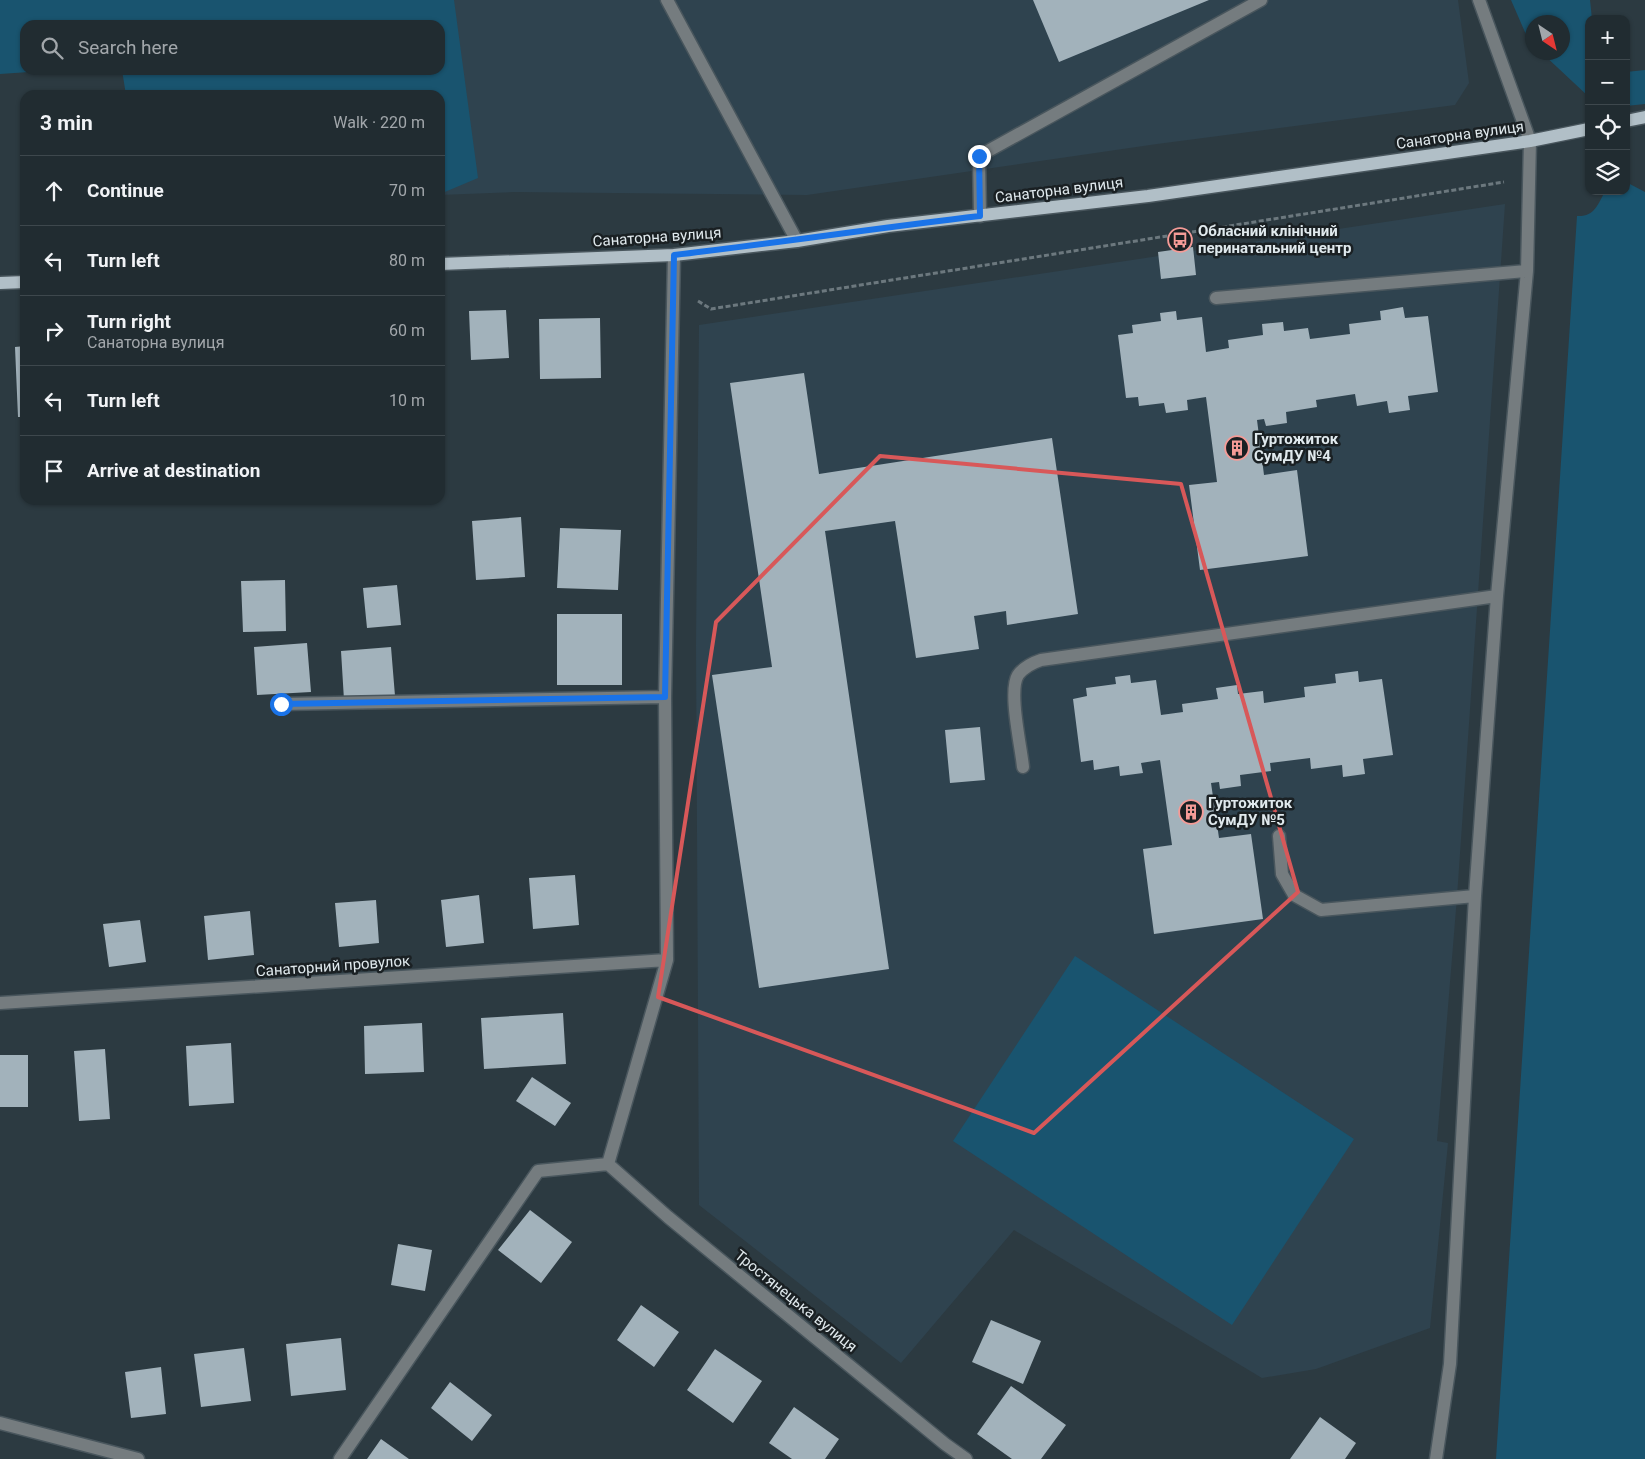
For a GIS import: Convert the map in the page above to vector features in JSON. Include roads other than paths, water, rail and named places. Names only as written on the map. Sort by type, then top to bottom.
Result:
[{"type":"main road","points":[[1630,120],[1645,117]]},
{"type":"main road","name":"Санаторна вулиця","points":[[445,264],[674,255],[797,241],[888,226],[1148,196],[1530,142],[1585,130]]},
{"type":"main road","points":[[0,283],[20,282]]},
{"type":"street","points":[[667,0],[797,241]]},
{"type":"street","points":[[980,216],[979,156],[1261,0]]},
{"type":"street","points":[[1436,1459],[1450,1364],[1475,896],[1497,596],[1527,271],[1530,142],[1479,0]]},
{"type":"street","points":[[340,1459],[538,1171],[608,1164],[667,960],[665,697],[674,255]]},
{"type":"street","points":[[1216,298],[1527,271]]},
{"type":"street","points":[[1023,766],[1014,688],[1018,675],[1029,664],[1041,660],[1497,596]]},
{"type":"street","points":[[281,704],[665,697]]},
{"type":"street","points":[[1279,836],[1282,874],[1294,895],[1321,910],[1475,896]]},
{"type":"street","name":"Санаторний провулок","points":[[0,1003],[667,960]]},
{"type":"street","name":"Тростянецька вулиця","points":[[608,1164],[668,1217],[937,1438],[966,1459]]},
{"type":"street","points":[[0,1423],[138,1459]]},
{"type":"place","name":"Обласний клінічний перинатальний центр","points":[[1180,240]]},
{"type":"place","name":"Гуртожиток СумДУ №4","points":[[1237,448]]},
{"type":"place","name":"Гуртожиток СумДУ №5","points":[[1191,812]]}]
